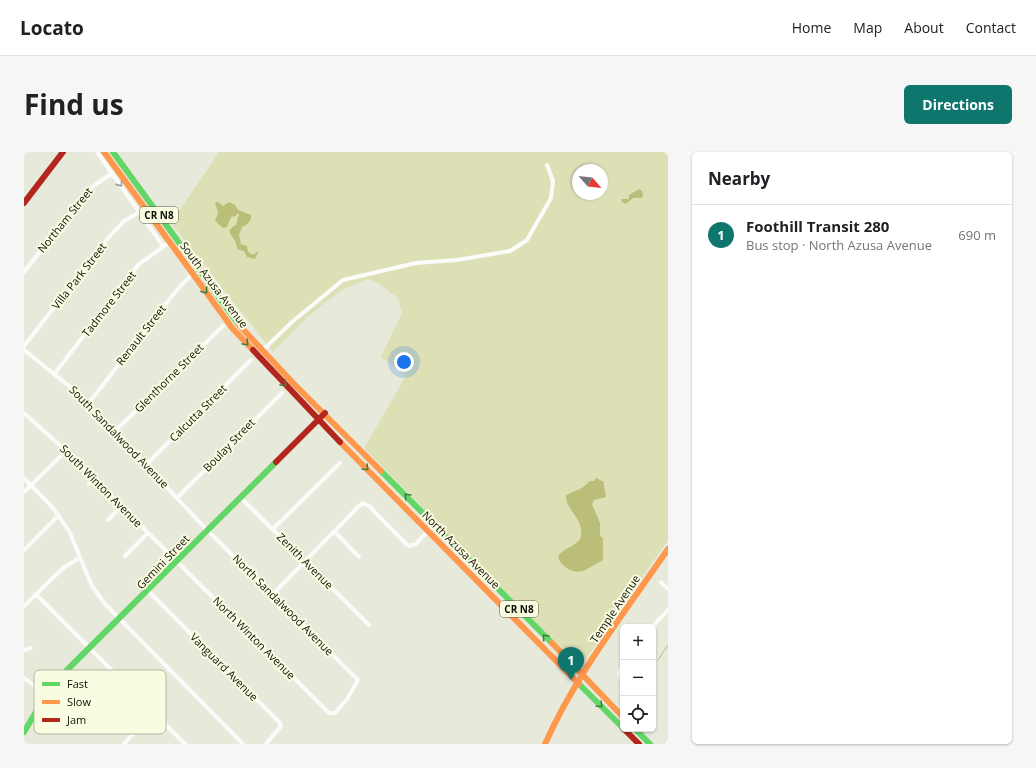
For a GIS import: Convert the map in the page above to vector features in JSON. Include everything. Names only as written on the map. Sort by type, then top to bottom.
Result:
[{"type":"main road","points":[[24,202],[63,152]]},
{"type":"main road","name":"South Azusa Avenue","points":[[104,152],[233,329],[318,420]]},
{"type":"main road","name":"South Azusa Avenue","points":[[113,152],[238,324],[293,383],[325,413]]},
{"type":"main road","points":[[134,193],[140,188]]},
{"type":"main road","name":"Gemini Street","points":[[69,670],[325,413]]},
{"type":"main road","name":"North Azusa Avenue","points":[[325,413],[510,599],[620,714]]},
{"type":"main road","name":"North Azusa Avenue","points":[[318,420],[620,725]]},
{"type":"main road","points":[[340,442],[352,447],[358,447]]},
{"type":"main road","name":"Temple Avenue","points":[[545,744],[556,717],[578,682],[668,549]]},
{"type":"main road","name":"Gemini Street","points":[[24,732],[34,715]]},
{"type":"main road","name":"North Azusa Avenue","points":[[627,732],[639,744]]},
{"type":"main road","points":[[638,732],[650,744]]},
{"type":"street","points":[[97,152],[163,246]]},
{"type":"street","points":[[257,355],[292,322],[343,280],[416,262],[457,260],[510,251],[522,244],[527,240],[551,198],[553,181],[547,165]]},
{"type":"street","name":"Northam Street","points":[[24,272],[88,190],[112,173]]},
{"type":"street","name":"Villa Park Street","points":[[24,346],[109,237],[124,222],[139,212]]},
{"type":"street","name":"Tadmore Street","points":[[55,373],[140,264],[170,242]]},
{"type":"street","name":"Renault Street","points":[[88,404],[176,291],[198,268]]},
{"type":"street","name":"Glenthorne Street","points":[[115,431],[223,326]]},
{"type":"street","name":"South Sandalwood Avenue","points":[[24,350],[70,385],[115,431],[145,466],[208,530]]},
{"type":"street","name":"Calcutta Street","points":[[145,466],[251,360]]},
{"type":"street","name":"Boulay Street","points":[[177,498],[282,393]]},
{"type":"street","name":"South Winton Avenue","points":[[24,413],[66,451],[177,561]]},
{"type":"street","points":[[24,492],[66,451]]},
{"type":"street","points":[[272,529],[340,463]]},
{"type":"street","points":[[24,478],[59,515],[70,533],[92,586],[104,604],[243,744]]},
{"type":"street","points":[[89,484],[93,479]]},
{"type":"street","name":"Zenith Avenue","points":[[241,498],[368,625]]},
{"type":"street","points":[[272,595],[363,503],[369,506],[406,544],[410,546],[416,544],[434,524]]},
{"type":"street","points":[[108,520],[121,506]]},
{"type":"street","points":[[24,550],[59,515]]},
{"type":"street","name":"North Sandalwood Avenue","points":[[208,530],[358,680]]},
{"type":"street","points":[[334,532],[359,557]]},
{"type":"street","points":[[125,556],[148,533]]},
{"type":"street","points":[[24,606],[63,568],[80,558]]},
{"type":"street","name":"North Winton Avenue","points":[[177,561],[332,714],[347,699],[358,680]]},
{"type":"street","points":[[662,582],[668,589]]},
{"type":"street","name":"Vanguard Avenue","points":[[148,591],[279,722],[281,726],[280,730],[266,744]]},
{"type":"street","points":[[36,594],[111,670]]},
{"type":"street","points":[[655,624],[668,610]]},
{"type":"street","points":[[24,650],[31,648]]},
{"type":"street","points":[[24,678],[34,685]]},
{"type":"street","points":[[166,726],[185,744]]},
{"type":"street","points":[[124,744],[133,734]]},
{"type":"street","points":[[177,744],[181,740]]},
{"type":"shaded area","points":[[219,152],[668,152],[668,540],[580,667],[364,448],[406,376],[381,357],[402,313],[398,298],[379,284],[367,279],[340,291],[307,317],[273,352],[171,223]]},
{"type":"shaded area","points":[[639,189],[642,191],[643,196],[641,198],[633,198],[626,204],[622,202],[621,199],[629,199],[629,195]]},
{"type":"shaded area","points":[[215,202],[218,202],[223,206],[229,202],[235,205],[238,210],[251,215],[250,220],[242,227],[239,235],[241,244],[247,246],[248,252],[253,255],[259,250],[255,259],[247,257],[244,251],[237,248],[236,242],[230,233],[230,229],[236,225],[239,214],[237,213],[236,216],[231,217],[227,227],[223,228],[215,221],[218,213]]},
{"type":"shaded area","points":[[596,478],[604,482],[606,495],[606,497],[594,500],[592,504],[600,523],[600,536],[603,538],[603,559],[602,561],[583,571],[571,571],[562,564],[558,557],[563,551],[577,543],[581,536],[581,530],[580,524],[568,505],[566,495],[582,488],[590,481],[594,481]]},
{"type":"waterway","points":[[658,660],[668,645]]},
{"type":"traffic: fast","points":[[113,152],[239,325]]},
{"type":"traffic: fast","points":[[67,670],[276,462]]},
{"type":"traffic: fast","points":[[381,471],[552,643]]},
{"type":"traffic: fast","points":[[579,684],[620,725]]},
{"type":"traffic: fast","points":[[24,732],[34,715]]},
{"type":"traffic: fast","points":[[638,732],[650,744]]},
{"type":"traffic: slow","points":[[104,152],[233,329],[253,350]]},
{"type":"traffic: slow","points":[[239,325],[293,383],[381,471]]},
{"type":"traffic: slow","points":[[340,442],[579,684]]},
{"type":"traffic: slow","points":[[545,744],[557,718],[586,668],[668,549]]},
{"type":"traffic: slow","points":[[552,643],[620,714]]},
{"type":"traffic: jam","points":[[24,203],[63,152]]},
{"type":"traffic: jam","points":[[253,350],[340,442]]},
{"type":"traffic: jam","points":[[276,462],[325,413]]},
{"type":"traffic: jam","points":[[627,732],[639,744]]},
{"type":"place","name":"Foothill Transit 280","points":[[571,680]]}]
